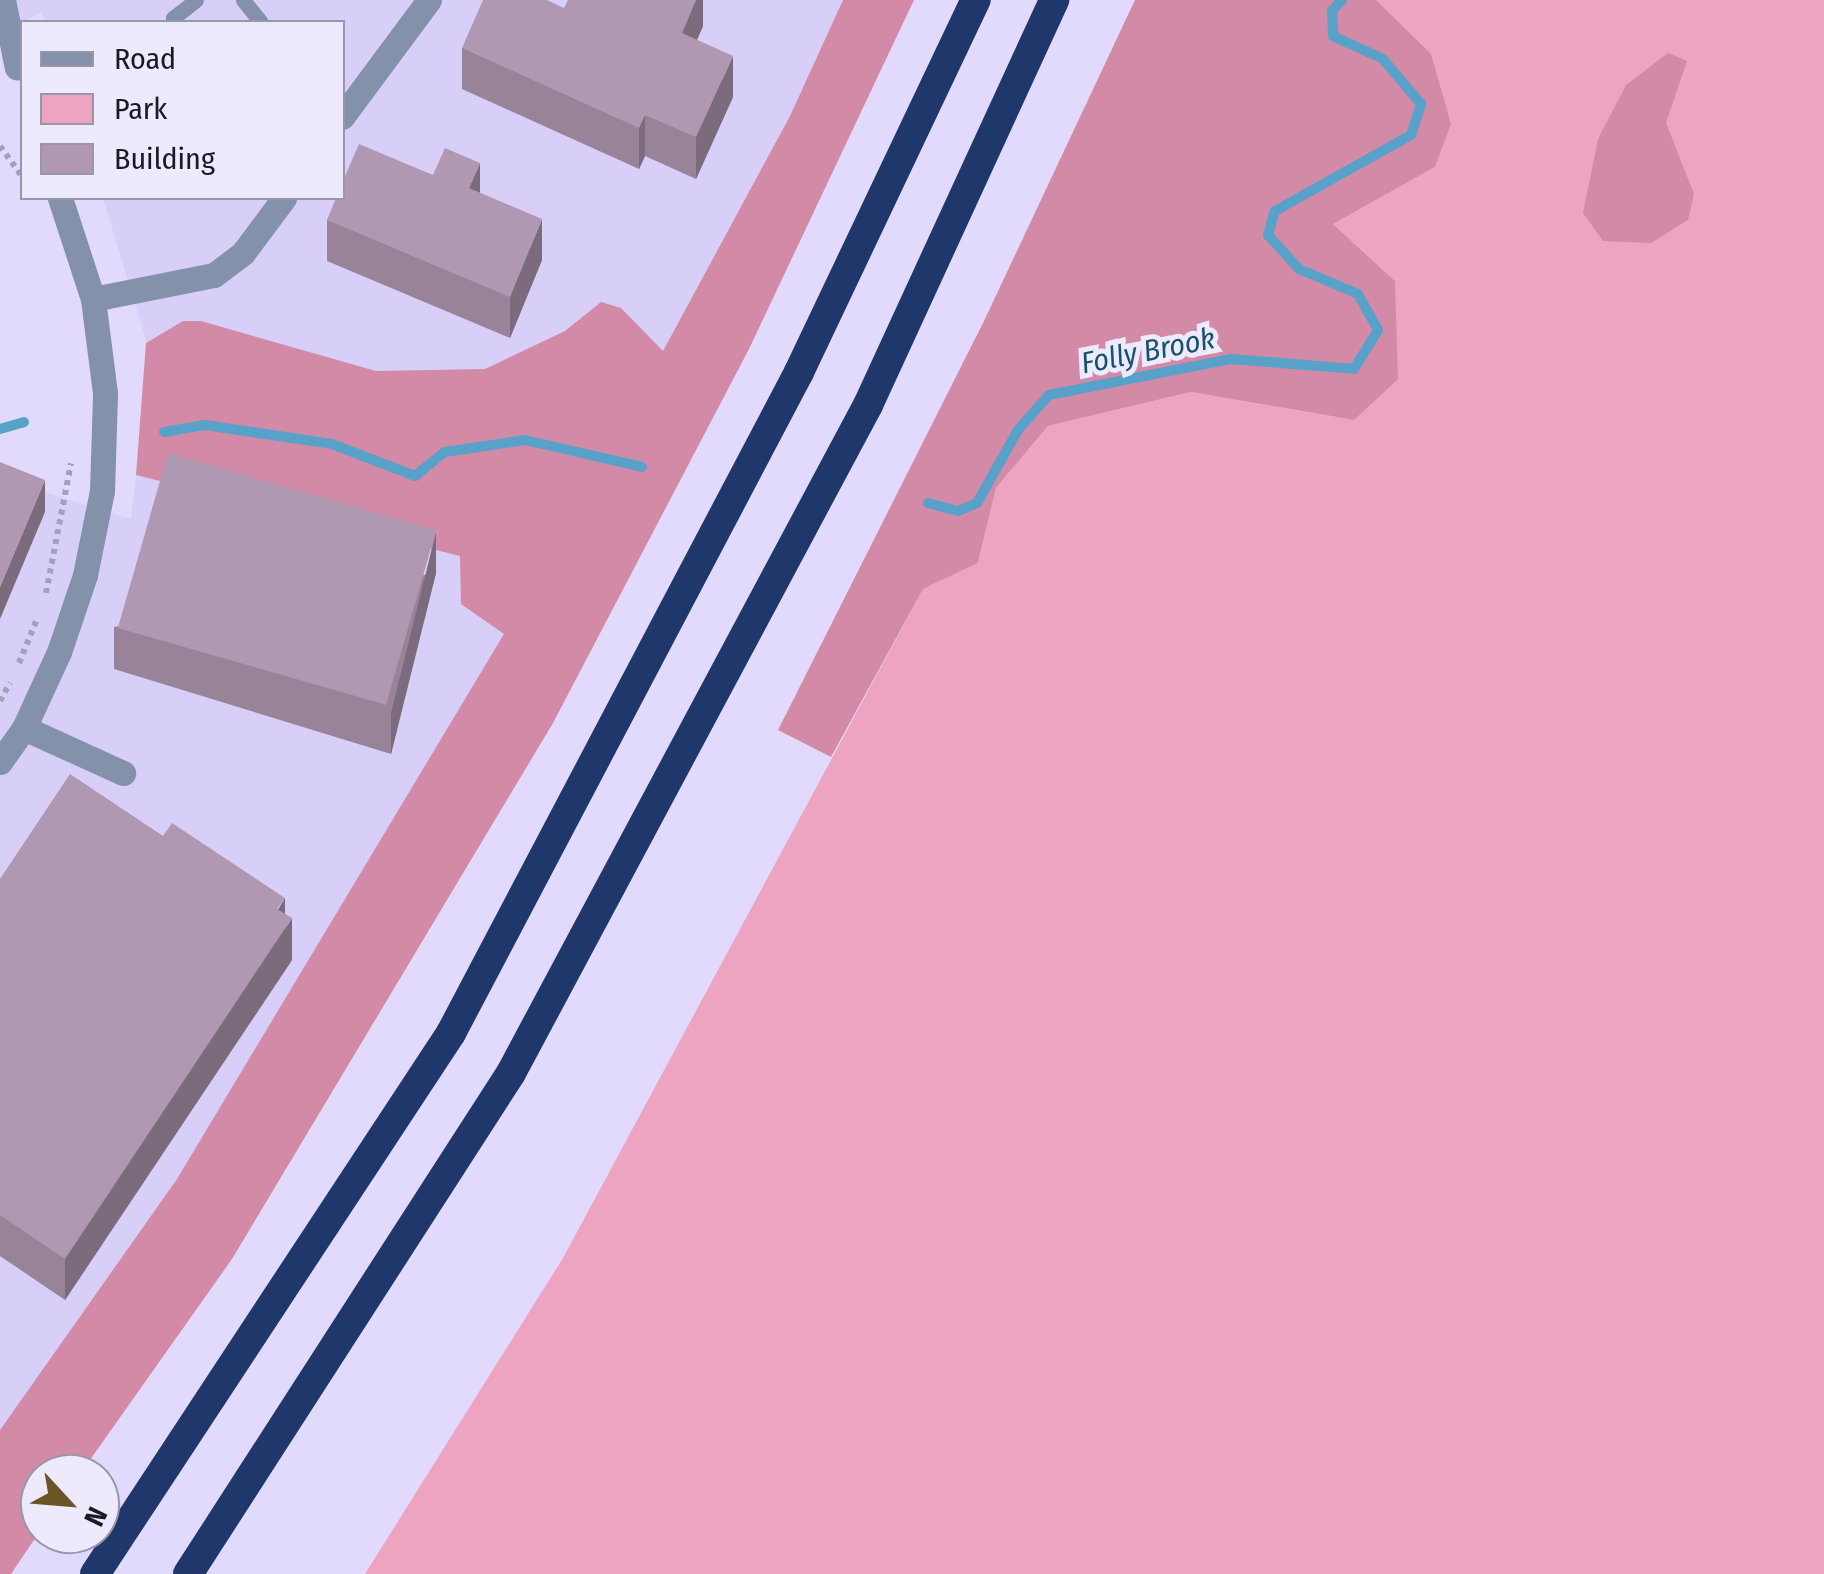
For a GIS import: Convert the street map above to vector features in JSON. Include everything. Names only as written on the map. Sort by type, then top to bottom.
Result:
[{"type":"highway","points":[[95,1574],[451,1033],[799,372],[976,0]]},
{"type":"highway","points":[[188,1574],[511,1073],[868,404],[1054,0]]},
{"type":"street","points":[[3,0],[13,76]]},
{"type":"street","points":[[345,113],[429,0]]},
{"type":"street","points":[[0,27],[13,76]]},
{"type":"street","points":[[0,762],[24,728],[85,575],[102,491],[105,393],[93,300],[61,200]]},
{"type":"street","points":[[93,300],[214,274],[243,253],[283,200]]},
{"type":"street","points":[[24,728],[123,773]]},
{"type":"lane","points":[[174,20],[196,0]]},
{"type":"lane","points":[[243,0],[258,20]]},
{"type":"path","points":[[0,146],[20,173]]},
{"type":"path","points":[[0,701],[44,602],[72,449]]},
{"type":"shaded area","points":[[0,0],[843,0],[790,116],[562,538],[177,1179],[0,1430],[0,478],[131,519],[150,353],[104,200],[345,200],[345,20],[44,20],[41,13],[0,33]]},
{"type":"shaded area","points":[[843,0],[914,0],[749,349],[553,723],[232,1259],[94,1454],[20,1454],[20,1554],[24,1554],[11,1574],[0,1574],[0,1430],[177,1179],[504,634],[461,604],[460,556],[136,475],[146,343],[183,321],[201,321],[376,371],[485,369],[565,331],[601,302],[621,308],[663,351],[790,116]]},
{"type":"shaded area","points":[[1135,0],[1376,0],[1431,54],[1451,124],[1435,167],[1333,224],[1395,281],[1398,379],[1354,420],[1191,392],[1048,426],[996,488],[978,563],[923,589],[831,757],[778,730],[984,321]]},
{"type":"shaded area","points":[[1668,53],[1687,61],[1666,123],[1694,194],[1688,220],[1651,243],[1603,241],[1583,213],[1598,139],[1626,85]]},
{"type":"green space","points":[[1376,0],[1824,0],[1824,1574],[365,1574],[563,1258],[923,589],[978,563],[996,488],[1048,426],[1191,392],[1354,420],[1395,281],[1333,224],[1435,167]]},
{"type":"building","points":[[483,0],[547,0],[564,8],[568,0],[696,0],[682,33],[733,56],[696,137],[645,115],[639,128],[462,48]]},
{"type":"building","points":[[359,144],[433,175],[445,148],[480,163],[469,188],[542,219],[510,297],[327,220],[335,200],[345,200],[345,176]]},
{"type":"building","points":[[168,453],[436,530],[386,705],[118,628]]},
{"type":"building","points":[[0,462],[45,480],[0,587]]},
{"type":"building","points":[[70,774],[163,836],[172,823],[285,898],[277,909],[292,918],[65,1259],[0,1215],[0,879]]},
{"type":"waterway","name":"Folly Brook","points":[[928,503],[958,511],[977,503],[1018,430],[1049,395],[1231,359],[1354,369],[1378,330],[1358,294],[1299,269],[1268,235],[1275,211],[1411,135],[1421,104],[1383,59],[1333,36],[1332,11],[1342,0]]},
{"type":"waterway","name":"Folly Brook","points":[[0,429],[24,422]]},
{"type":"waterway","name":"Folly Brook","points":[[164,432],[205,425],[332,444],[415,476],[445,452],[525,440],[642,467]]}]
